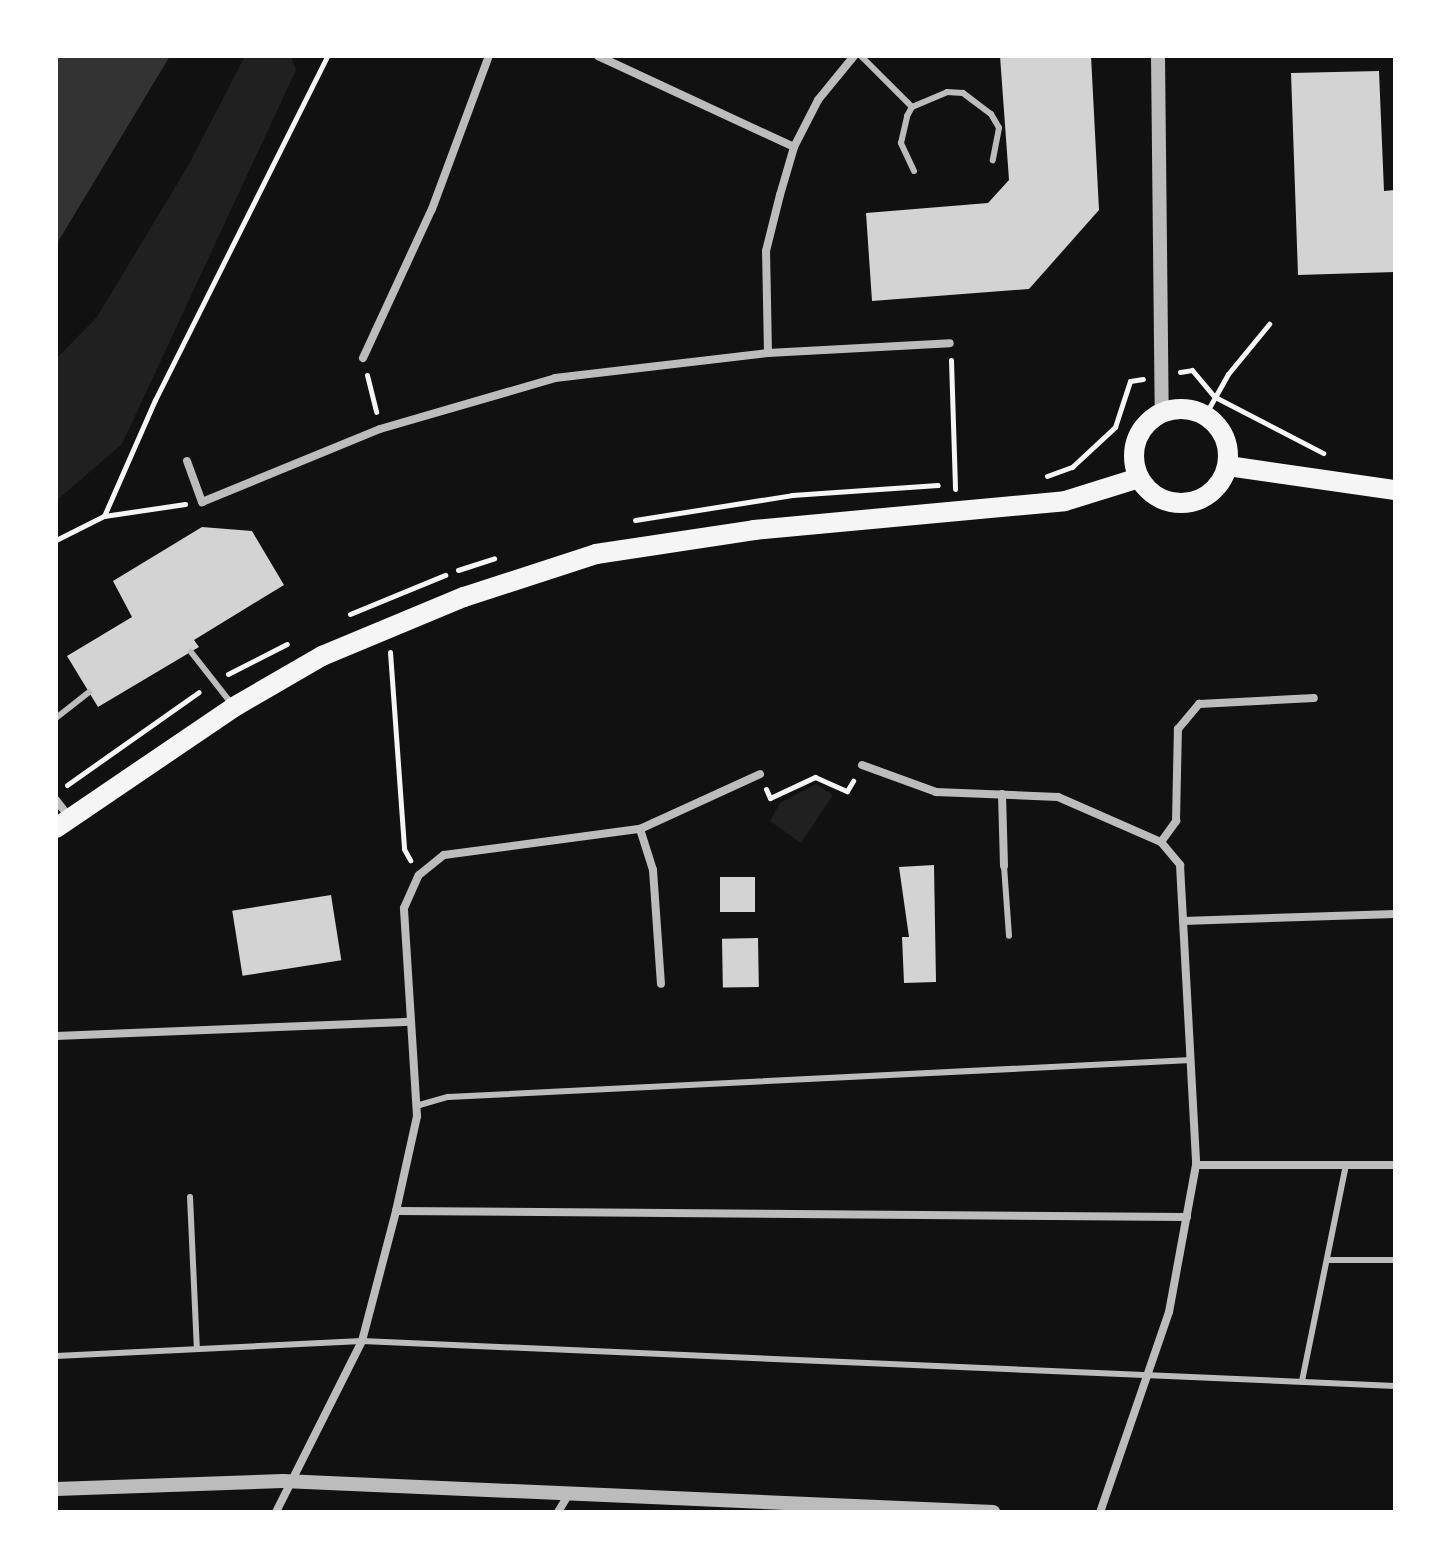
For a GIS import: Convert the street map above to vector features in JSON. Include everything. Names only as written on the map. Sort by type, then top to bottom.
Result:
[{"type":"main road","points":[[1210,406],[1225,437],[1228,466],[1213,491],[1187,503],[1160,498],[1139,478],[1134,448],[1149,421],[1162,412],[1210,406]]},
{"type":"main road","points":[[1228,466],[1395,490]]},
{"type":"main road","points":[[63,824],[234,707],[322,656],[464,597],[596,554],[754,530],[1065,501],[1139,478]]},
{"type":"street","points":[[363,358],[432,209],[489,56]]},
{"type":"street","points":[[598,56],[794,147]]},
{"type":"street","points":[[768,353],[766,251],[794,147],[818,100],[854,56]]},
{"type":"street","points":[[1158,56],[1162,412]]},
{"type":"street","points":[[187,461],[202,502],[380,429],[555,378],[768,353],[950,343]]},
{"type":"street","points":[[1161,842],[1176,821],[1178,729],[1199,704],[1314,698]]},
{"type":"street","points":[[862,765],[936,792],[1058,797],[1161,842],[1180,865],[1196,1165],[1169,1312],[1100,1512]]},
{"type":"street","points":[[276,1512],[295,1482],[362,1341],[396,1211],[416,1106],[404,908],[419,875],[444,855],[640,829],[760,774]]},
{"type":"street","points":[[1002,794],[1004,866]]},
{"type":"street","points":[[56,800],[63,824]]},
{"type":"street","points":[[640,829],[653,870],[661,984]]},
{"type":"street","points":[[1183,921],[1395,914]]},
{"type":"street","points":[[56,1036],[411,1022]]},
{"type":"street","points":[[1196,1165],[1395,1165]]},
{"type":"street","points":[[396,1211],[1187,1217]]},
{"type":"street","points":[[56,1489],[295,1482],[832,1508],[993,1512]]},
{"type":"street","points":[[558,1512],[569,1493]]},
{"type":"lane","points":[[861,56],[912,107]]},
{"type":"lane","points":[[914,171],[901,143],[912,107],[947,92],[978,101],[999,128],[993,160]]},
{"type":"lane","points":[[191,652],[234,707]]},
{"type":"lane","points":[[56,718],[89,692]]},
{"type":"lane","points":[[1004,866],[1009,936]]},
{"type":"lane","points":[[416,1106],[448,1097],[1191,1060]]},
{"type":"lane","points":[[1302,1381],[1346,1165]]},
{"type":"lane","points":[[190,1197],[197,1349]]},
{"type":"lane","points":[[1327,1260],[1395,1260]]},
{"type":"lane","points":[[56,1356],[362,1341],[1395,1386]]},
{"type":"path","points":[[104,516],[155,400],[327,56]]},
{"type":"path","points":[[1210,406],[1269,324]]},
{"type":"path","points":[[950,343],[956,511]]},
{"type":"path","points":[[363,358],[380,429]]},
{"type":"path","points":[[1192,370],[1210,406],[1326,454]]},
{"type":"path","points":[[56,540],[104,516],[202,502]]},
{"type":"path","points":[[389,629],[404,849],[419,875]]},
{"type":"path","points":[[760,774],[770,798],[815,777],[847,791],[862,765]]},
{"type":"shaded area","points":[[56,56],[170,56],[56,245]]},
{"type":"shaded area","points":[[245,56],[291,56],[296,70],[122,444],[56,501],[56,359],[97,317],[188,166]]},
{"type":"shaded area","points":[[816,784],[833,795],[801,843],[770,821],[780,803]]},
{"type":"building","points":[[1000,56],[1091,56],[1099,210],[1029,289],[872,301],[866,213],[988,203],[1009,180]]},
{"type":"building","points":[[1379,71],[1384,191],[1395,190],[1395,272],[1298,275],[1291,73]]},
{"type":"building","points":[[202,527],[252,531],[284,585],[194,640],[199,647],[98,707],[67,656],[132,617],[113,581]]},
{"type":"building","points":[[934,865],[936,982],[904,983],[902,937],[909,937],[899,867]]},
{"type":"building","points":[[720,877],[755,877],[755,912],[720,912]]},
{"type":"building","points":[[331,895],[341,960],[243,976],[232,911]]},
{"type":"building","points":[[758,938],[759,987],[723,988],[722,939]]}]
